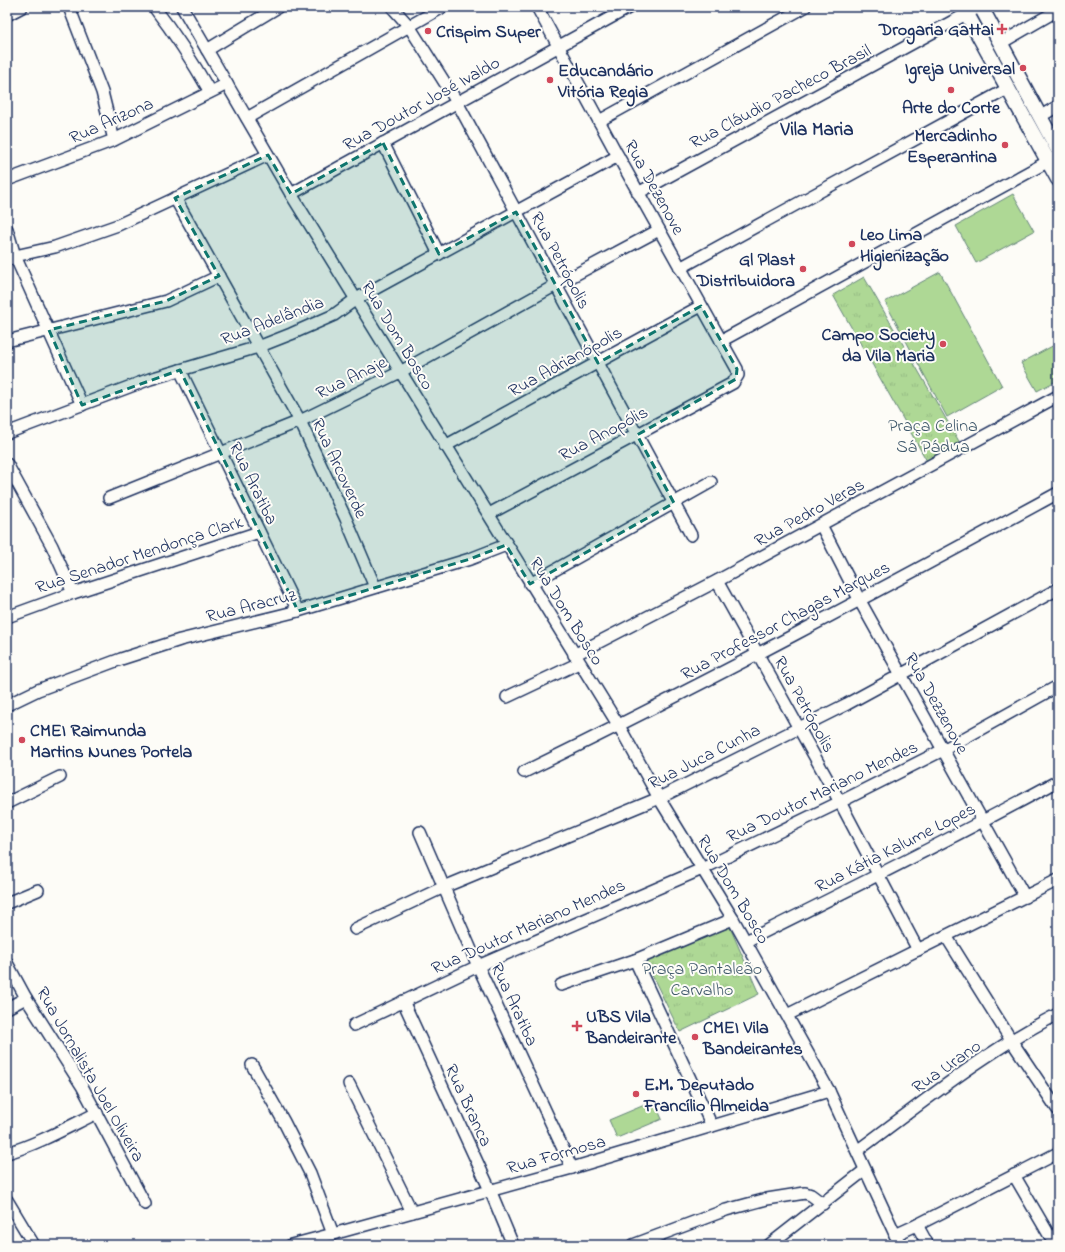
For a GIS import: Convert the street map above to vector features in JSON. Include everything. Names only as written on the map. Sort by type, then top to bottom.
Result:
[{"type":"main road","points":[[973,9],[1002,44],[1058,150]]},
{"type":"main road","points":[[973,9],[1009,88],[1053,159],[1058,179]]},
{"type":"street","points":[[7,14],[22,7]]},
{"type":"street","points":[[68,7],[102,92],[114,140]]},
{"type":"street","points":[[154,7],[189,56],[210,92]]},
{"type":"street","name":"Rua Dom Bosco","points":[[182,7],[291,194],[489,514],[506,545],[576,659],[619,726],[659,798],[746,941],[829,1091],[900,1245]]},
{"type":"street","points":[[207,50],[278,7]]},
{"type":"street","name":"Rua Petrópolis","points":[[392,7],[409,26],[457,102],[691,535]]},
{"type":"street","points":[[247,118],[443,7]]},
{"type":"street","name":"Rua Dezenove","points":[[537,7],[738,373],[733,383]]},
{"type":"street","name":"Rua Doutor José Ivaldo","points":[[291,194],[630,7]]},
{"type":"street","points":[[599,121],[805,7]]},
{"type":"street","name":"Rua Cláudio Pacheco Brasil","points":[[638,193],[973,9]]},
{"type":"street","points":[[1002,44],[1058,10]]},
{"type":"street","name":"Rua Arizona","points":[[7,180],[114,140],[227,84]]},
{"type":"street","points":[[680,268],[1009,88]]},
{"type":"street","points":[[1040,116],[1058,106]]},
{"type":"street","points":[[383,143],[439,254]]},
{"type":"street","points":[[11,258],[55,248],[118,224],[268,155]]},
{"type":"street","name":"Rua Adelândia","points":[[7,433],[150,379],[258,347],[334,315],[356,299],[618,156]]},
{"type":"street","points":[[721,341],[1053,159]]},
{"type":"street","name":"Rua Arcoverde","points":[[175,198],[300,420],[346,519],[375,588]]},
{"type":"street","points":[[7,229],[11,258],[49,330],[82,405]]},
{"type":"street","name":"Rua Anaje","points":[[109,498],[300,420],[400,372],[556,285],[659,230]]},
{"type":"street","points":[[7,341],[166,301],[219,276]]},
{"type":"street","name":"Rua Adrianópolis","points":[[446,446],[701,306]]},
{"type":"street","name":"Rua Aratiba","points":[[180,370],[298,611]]},
{"type":"street","name":"Rua Anopólis","points":[[489,514],[733,383]]},
{"type":"street","name":"Rua Pedro Veras","points":[[507,697],[1058,396]]},
{"type":"street","points":[[7,464],[52,546],[73,592]]},
{"type":"street","points":[[530,584],[711,482]]},
{"type":"street","name":"Rua Professor Chagas Marques","points":[[524,772],[619,726],[860,601],[1058,493]]},
{"type":"street","name":"Rua Dezzenove","points":[[821,525],[860,601],[1025,897]]},
{"type":"street","name":"Rua Senador Mendonça Clark","points":[[7,617],[73,592],[259,532]]},
{"type":"street","name":"Rua Aracruz","points":[[7,705],[38,690],[121,658],[180,640],[298,611],[470,560],[506,545]]},
{"type":"street","name":"Rua Petrópolis","points":[[717,581],[840,802],[918,950]]},
{"type":"street","name":"Rua Juca Cunha","points":[[355,929],[444,887],[659,798],[847,704],[1058,589]]},
{"type":"street","name":"Rua Doutor Mariano Mendes","points":[[354,1024],[478,966],[702,869],[943,750],[1058,686]]},
{"type":"street","points":[[7,803],[60,777]]},
{"type":"street","name":"Rua Kátia Kalume Lopes","points":[[746,941],[879,876],[984,822],[1058,781]]},
{"type":"street","name":"Rua Aratiba","points":[[420,832],[478,966],[572,1168]]},
{"type":"street","points":[[787,1015],[1058,880]]},
{"type":"street","points":[[7,903],[38,890]]},
{"type":"street","points":[[561,985],[635,960],[733,919]]},
{"type":"street","points":[[946,936],[1011,1040],[1058,1110]]},
{"type":"street","points":[[635,960],[712,1126]]},
{"type":"street","name":"Rua Jornalista Joel Oliveira","points":[[7,962],[26,998],[82,1086],[145,1204]]},
{"type":"street","points":[[7,1008],[26,998]]},
{"type":"street","name":"Rua Branca","points":[[403,1001],[514,1245]]},
{"type":"street","name":"Rua Urano","points":[[857,1151],[1011,1040],[1058,1014]]},
{"type":"street","points":[[252,1065],[310,1173],[333,1234]]},
{"type":"street","points":[[349,1084],[412,1212]]},
{"type":"street","name":"Rua Formosa","points":[[291,1245],[572,1168],[829,1091]]},
{"type":"street","points":[[7,1154],[97,1113]]},
{"type":"street","points":[[895,1234],[916,1225],[1058,1153]]},
{"type":"street","points":[[769,1245],[865,1170]]},
{"type":"street","points":[[1014,1175],[1055,1245]]},
{"type":"street","points":[[633,1245],[726,1210],[767,1199],[805,1193],[812,1195],[822,1204]]},
{"type":"street","points":[[7,1200],[34,1245]]},
{"type":"street","points":[[916,1225],[928,1245]]},
{"type":"highlighted area","points":[[383,143],[439,254],[516,212],[598,363],[701,306],[737,369],[736,379],[637,435],[674,503],[530,584],[506,545],[470,559],[298,611],[180,370],[82,405],[49,330],[166,301],[219,276],[175,198],[268,155],[291,194]]},
{"type":"green space","points":[[1013,194],[1034,231],[976,263],[956,226]]},
{"type":"green space","name":"Campo Society da Vila Maria","points":[[940,272],[1002,386],[947,417],[885,302]]},
{"type":"green space","name":"Praça Celina Sá Pádua","points":[[864,277],[960,443],[928,463],[833,295]]},
{"type":"green space","points":[[1058,343],[1058,380],[1037,391],[1021,363]]},
{"type":"green space","name":"Praça Pantaleão Carvalho","points":[[729,925],[759,994],[680,1032],[645,961]]},
{"type":"green space","points":[[654,1101],[662,1119],[617,1138],[609,1120]]},
{"type":"place","name":"Drogaria Gattai","points":[[1002,29]]},
{"type":"place","name":"Crispim Super","points":[[428,31]]},
{"type":"place","name":"Igreja Universal","points":[[1023,68]]},
{"type":"place","name":"Educandário Vitória Regia","points":[[550,80]]},
{"type":"place","name":"Arte do Corte","points":[[951,90]]},
{"type":"place","name":"Mercadinho Esperantina","points":[[1005,145]]},
{"type":"place","name":"Leo Lima Higienização","points":[[852,244]]},
{"type":"place","name":"Gl Plast Distribuidora","points":[[803,269]]},
{"type":"place","name":"Campo Society da Vila Maria","points":[[943,344]]},
{"type":"place","name":"CMEI Raimunda Martins Nunes Portela","points":[[22,740]]},
{"type":"place","name":"UBS Vila Bandeirante","points":[[577,1026]]},
{"type":"place","name":"CMEI Vila Bandeirantes","points":[[695,1037]]},
{"type":"place","name":"E.M. Deputado Francílio Almeida","points":[[636,1094]]},
{"type":"district","name":"Vila Maria","points":[[817,128]]}]
